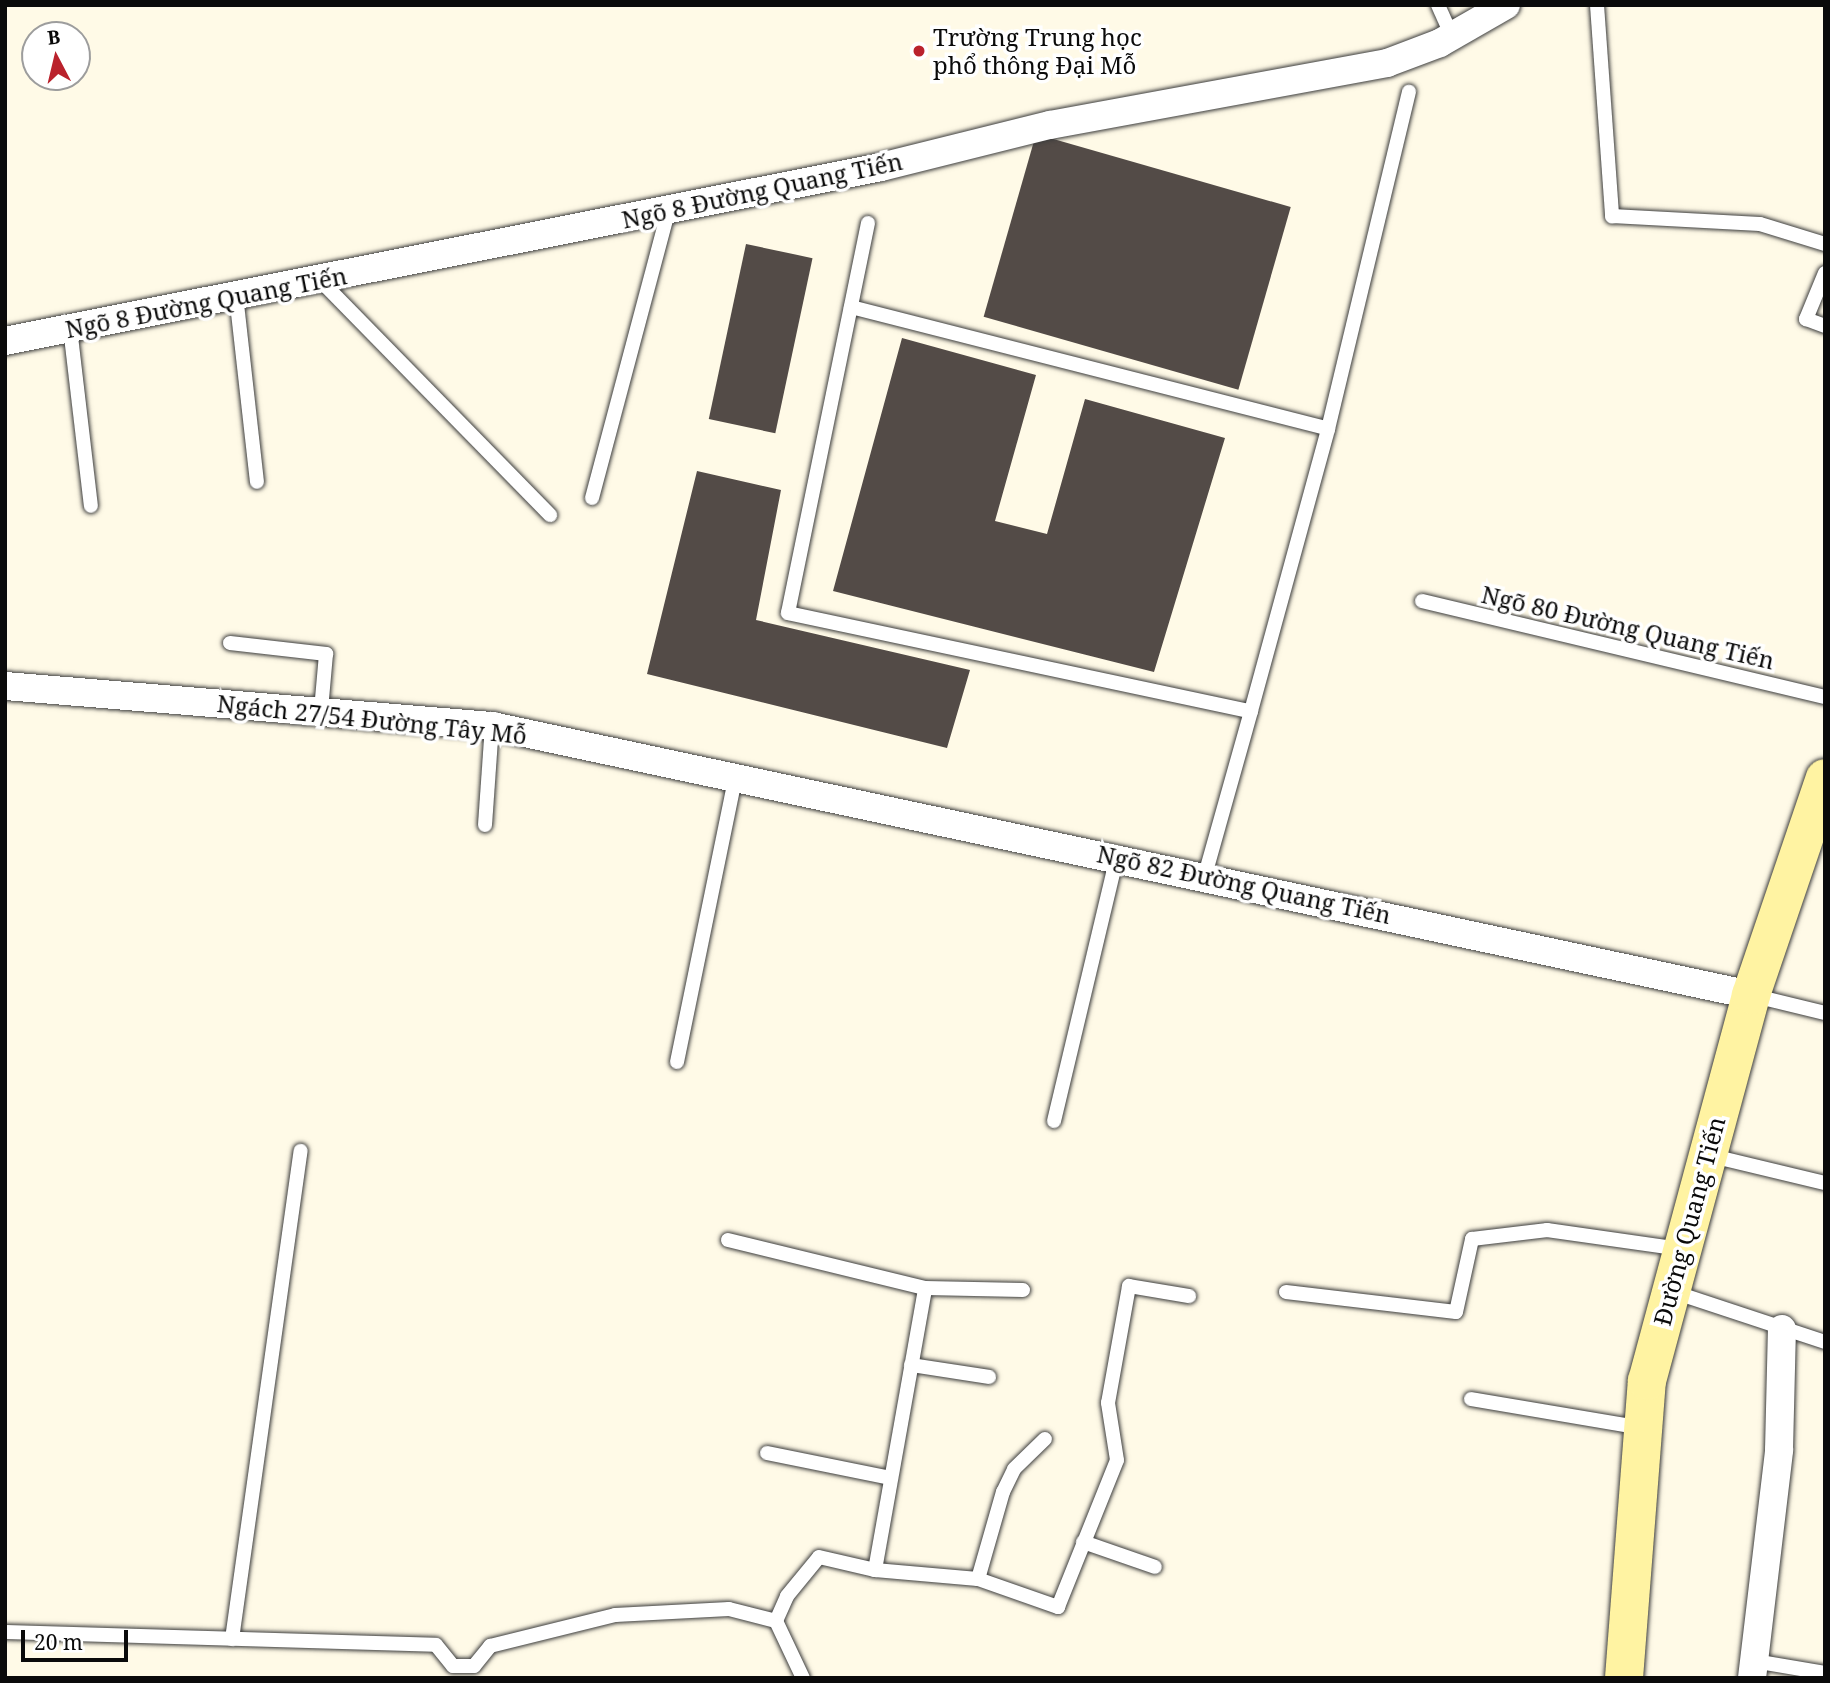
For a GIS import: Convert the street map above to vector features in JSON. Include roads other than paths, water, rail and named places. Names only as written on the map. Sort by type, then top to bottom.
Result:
[{"type":"street","name":"Ngõ 8 Đường Quang Tiến","points":[[5,341],[881,167],[1050,125],[1387,63],[1452,36],[1506,5]]},
{"type":"street","name":"Ngách 27/54 Đường Tây Mỗ","points":[[5,686],[492,726],[736,775]]},
{"type":"street","name":"Ngõ 82 Đường Quang Tiến","points":[[736,775],[1751,995]]},
{"type":"street","name":"Đường Quang Tiến","points":[[1624,1678],[1647,1381],[1680,1249],[1751,995],[1825,778]]},
{"type":"street","points":[[1753,1669],[1779,1450],[1782,1329]]},
{"type":"lane","points":[[1438,5],[1452,36]]},
{"type":"lane","points":[[1597,5],[1612,216],[1760,223],[1825,244]]},
{"type":"lane","points":[[1205,875],[1328,429],[1409,92]]},
{"type":"lane","points":[[592,498],[669,209]]},
{"type":"lane","points":[[868,223],[788,614],[1251,711]]},
{"type":"lane","points":[[1825,273],[1806,319],[1825,327]]},
{"type":"lane","points":[[320,280],[550,515]]},
{"type":"lane","points":[[236,295],[257,482]]},
{"type":"lane","points":[[851,307],[1328,429]]},
{"type":"lane","points":[[70,328],[91,506]]},
{"type":"lane","name":"Ngõ 80 Đường Quang Tiến","points":[[1422,601],[1825,696]]},
{"type":"lane","points":[[230,643],[326,654],[321,710]]},
{"type":"lane","points":[[485,825],[492,726]]},
{"type":"lane","points":[[677,1062],[736,775]]},
{"type":"lane","points":[[1054,1121],[1116,856]]},
{"type":"lane","points":[[1751,995],[1825,1013]]},
{"type":"lane","points":[[232,1639],[301,1151]]},
{"type":"lane","points":[[1707,1155],[1825,1183]]},
{"type":"lane","points":[[1286,1292],[1456,1312],[1472,1239],[1547,1230],[1680,1249]]},
{"type":"lane","points":[[728,1240],[925,1288],[1023,1290]]},
{"type":"lane","points":[[803,1678],[776,1621],[787,1596],[819,1557],[875,1570],[978,1579],[1058,1607],[1117,1460],[1108,1403],[1129,1286],[1189,1296]]},
{"type":"lane","points":[[875,1570],[925,1288]]},
{"type":"lane","points":[[1670,1290],[1825,1342]]},
{"type":"lane","points":[[911,1365],[989,1377]]},
{"type":"lane","points":[[1471,1399],[1643,1428]]},
{"type":"lane","points":[[978,1579],[1003,1492],[1014,1469],[1045,1439]]},
{"type":"lane","points":[[767,1453],[891,1478]]},
{"type":"lane","points":[[1083,1542],[1155,1567]]},
{"type":"lane","points":[[5,1632],[436,1645],[454,1672],[474,1666],[490,1646],[615,1615],[729,1609],[776,1621]]},
{"type":"lane","points":[[1753,1669],[1825,1673]]},
{"type":"place","name":"Trường Trung học phổ thông Đại Mỗ","points":[[919,51]]}]
